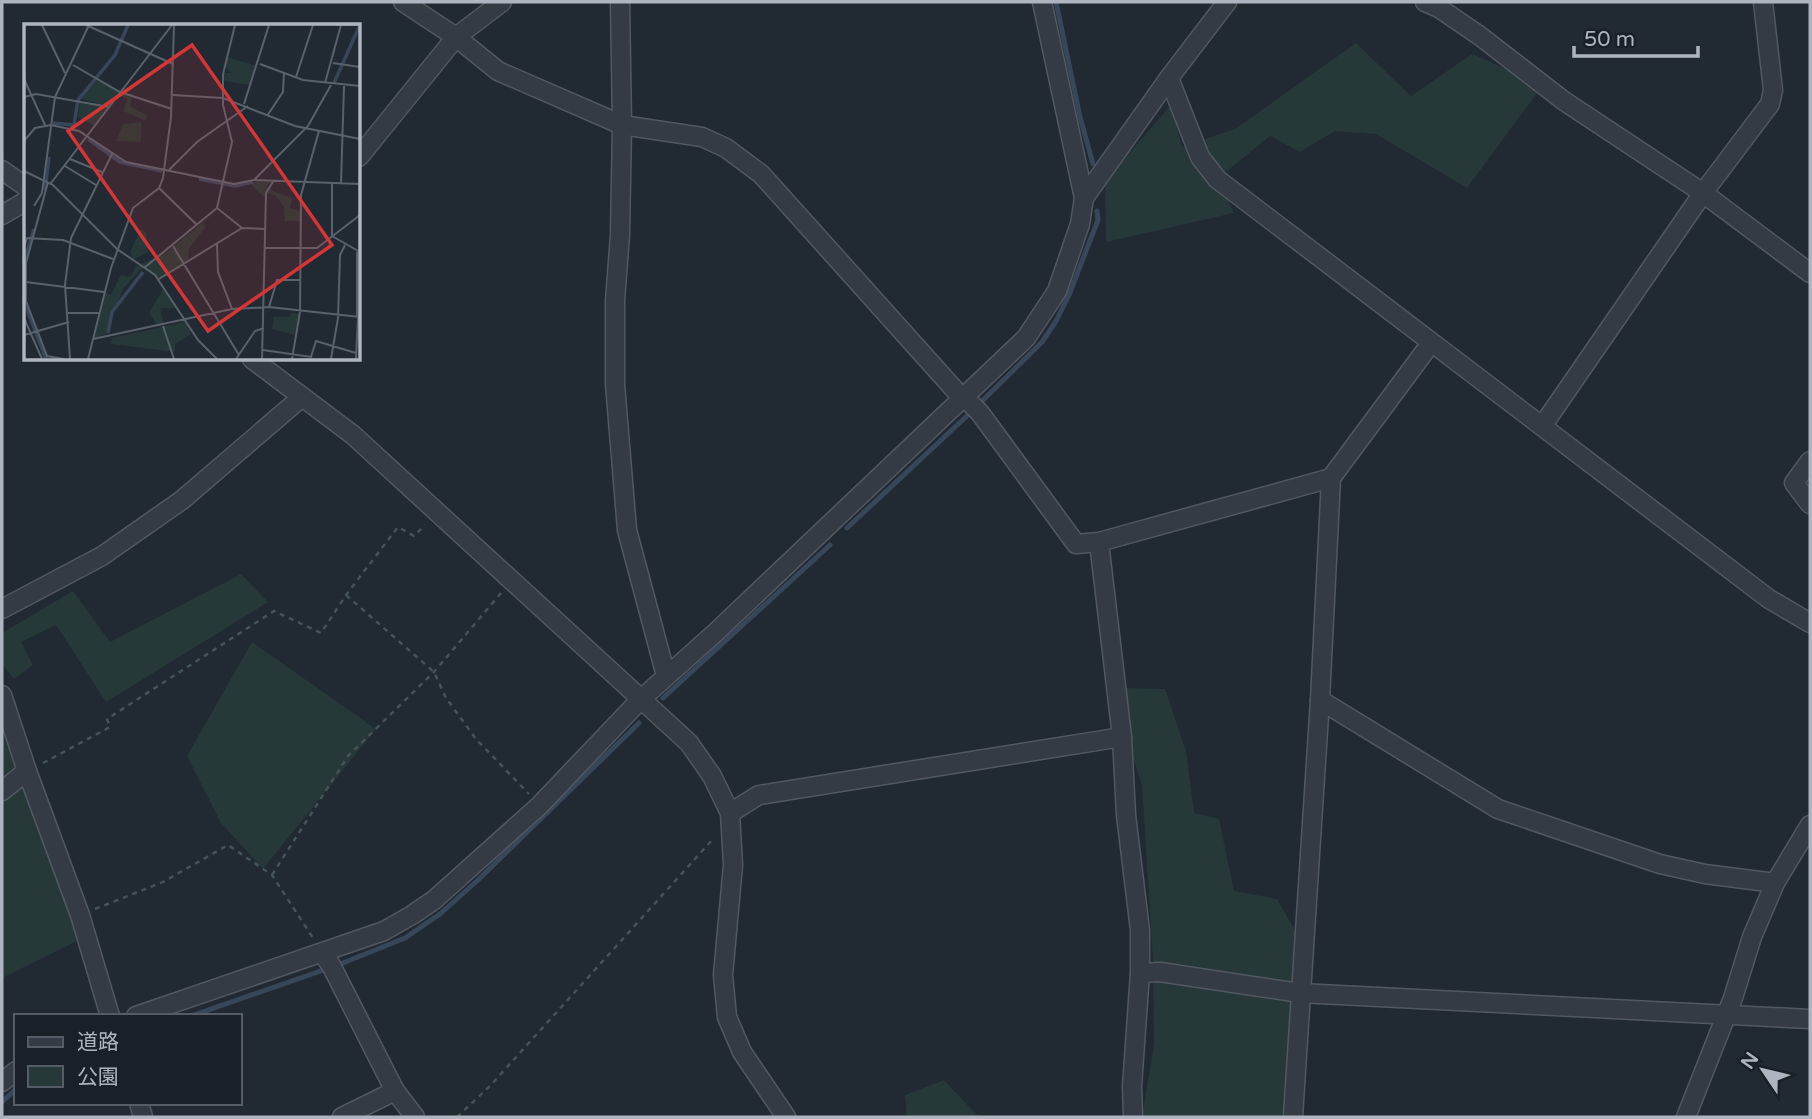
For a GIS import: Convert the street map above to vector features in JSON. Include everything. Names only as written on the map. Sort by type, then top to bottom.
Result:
[{"type":"street","points":[[402,2],[456,37],[498,71],[622,125],[702,136],[726,148],[761,174],[971,405],[1076,544],[1099,542],[1331,478]]},
{"type":"street","points":[[360,156],[456,37],[502,2]]},
{"type":"street","points":[[620,2],[622,125],[620,235],[615,300],[615,384],[627,530],[666,676]]},
{"type":"street","points":[[1042,2],[1084,198]]},
{"type":"street","points":[[143,1014],[329,964],[434,900],[539,806],[640,699],[971,405],[1026,338],[1052,299],[1076,234],[1084,198],[1227,2]]},
{"type":"street","points":[[1425,2],[1439,8],[1480,37],[1564,101],[1703,192],[1810,273]]},
{"type":"street","points":[[1543,425],[1703,192],[1770,104],[1773,90],[1763,2]]},
{"type":"street","points":[[1169,78],[1200,157],[1217,179],[1769,599],[1810,623]]},
{"type":"street","points":[[2,170],[24,186]]},
{"type":"street","points":[[2,215],[24,202]]},
{"type":"street","points":[[1293,1117],[1320,701],[1331,478],[1431,343]]},
{"type":"street","points":[[253,360],[353,435],[689,743],[712,776],[730,813],[733,865],[723,975],[727,1017],[742,1052],[786,1117]]},
{"type":"street","points":[[2,609],[102,556],[172,507],[302,397]]},
{"type":"street","points":[[1810,461],[1794,483],[1810,504]]},
{"type":"street","points":[[1099,542],[1122,737],[1126,816],[1140,930],[1140,973],[1132,1086],[1133,1117]]},
{"type":"street","points":[[2,695],[80,915],[109,1014]]},
{"type":"street","points":[[1320,701],[1498,809],[1660,864],[1705,874],[1775,883]]},
{"type":"street","points":[[730,813],[759,795],[1122,737]]},
{"type":"street","points":[[2,791],[27,771]]},
{"type":"street","points":[[1686,1117],[1733,998],[1752,937],[1775,883],[1810,825]]},
{"type":"street","points":[[329,964],[395,1091],[415,1117]]},
{"type":"street","points":[[1140,973],[1160,972],[1300,993],[1810,1019]]},
{"type":"street","points":[[342,1117],[395,1091]]},
{"type":"path","points":[[27,771],[110,727],[107,719],[274,611],[321,633],[346,595],[398,527],[414,536],[437,513]]},
{"type":"path","points":[[272,875],[348,756],[434,672],[511,581]]},
{"type":"path","points":[[346,595],[434,672],[446,698],[476,739],[539,806]]},
{"type":"path","points":[[457,1117],[490,1086],[607,958],[717,835],[730,813]]},
{"type":"path","points":[[80,915],[163,882],[228,845],[272,875],[329,964]]},
{"type":"green space","points":[[1356,43],[1411,96],[1472,54],[1543,85],[1467,188],[1376,134],[1335,131],[1300,152],[1270,136],[1217,179],[1234,213],[1106,242],[1105,181],[1171,105],[1182,147],[1235,129]]},
{"type":"green space","points":[[241,574],[268,602],[106,702],[56,625],[21,642],[33,665],[14,679],[2,664],[2,633],[73,591],[110,642]]},
{"type":"green space","points":[[252,642],[376,729],[263,869],[221,823],[187,756]]},
{"type":"green space","points":[[1123,688],[1165,689],[1186,751],[1194,813],[1219,819],[1234,891],[1277,899],[1303,944],[1293,1117],[1142,1117],[1154,1044],[1153,960],[1142,785],[1119,717]]},
{"type":"green space","points":[[2,695],[85,937],[2,978]]},
{"type":"green space","points":[[944,1080],[976,1114],[984,1117],[907,1117],[905,1095]]},
{"type":"waterway","points":[[1056,2],[1080,117],[1093,164]]},
{"type":"waterway","points":[[847,528],[1042,342],[1069,295],[1098,220],[1097,211]]},
{"type":"waterway","points":[[663,698],[830,545]]},
{"type":"waterway","points":[[197,1014],[338,965],[405,938],[440,914],[478,880],[639,723]]},
{"type":"waterway","points":[[2,1102],[14,1091]]}]
